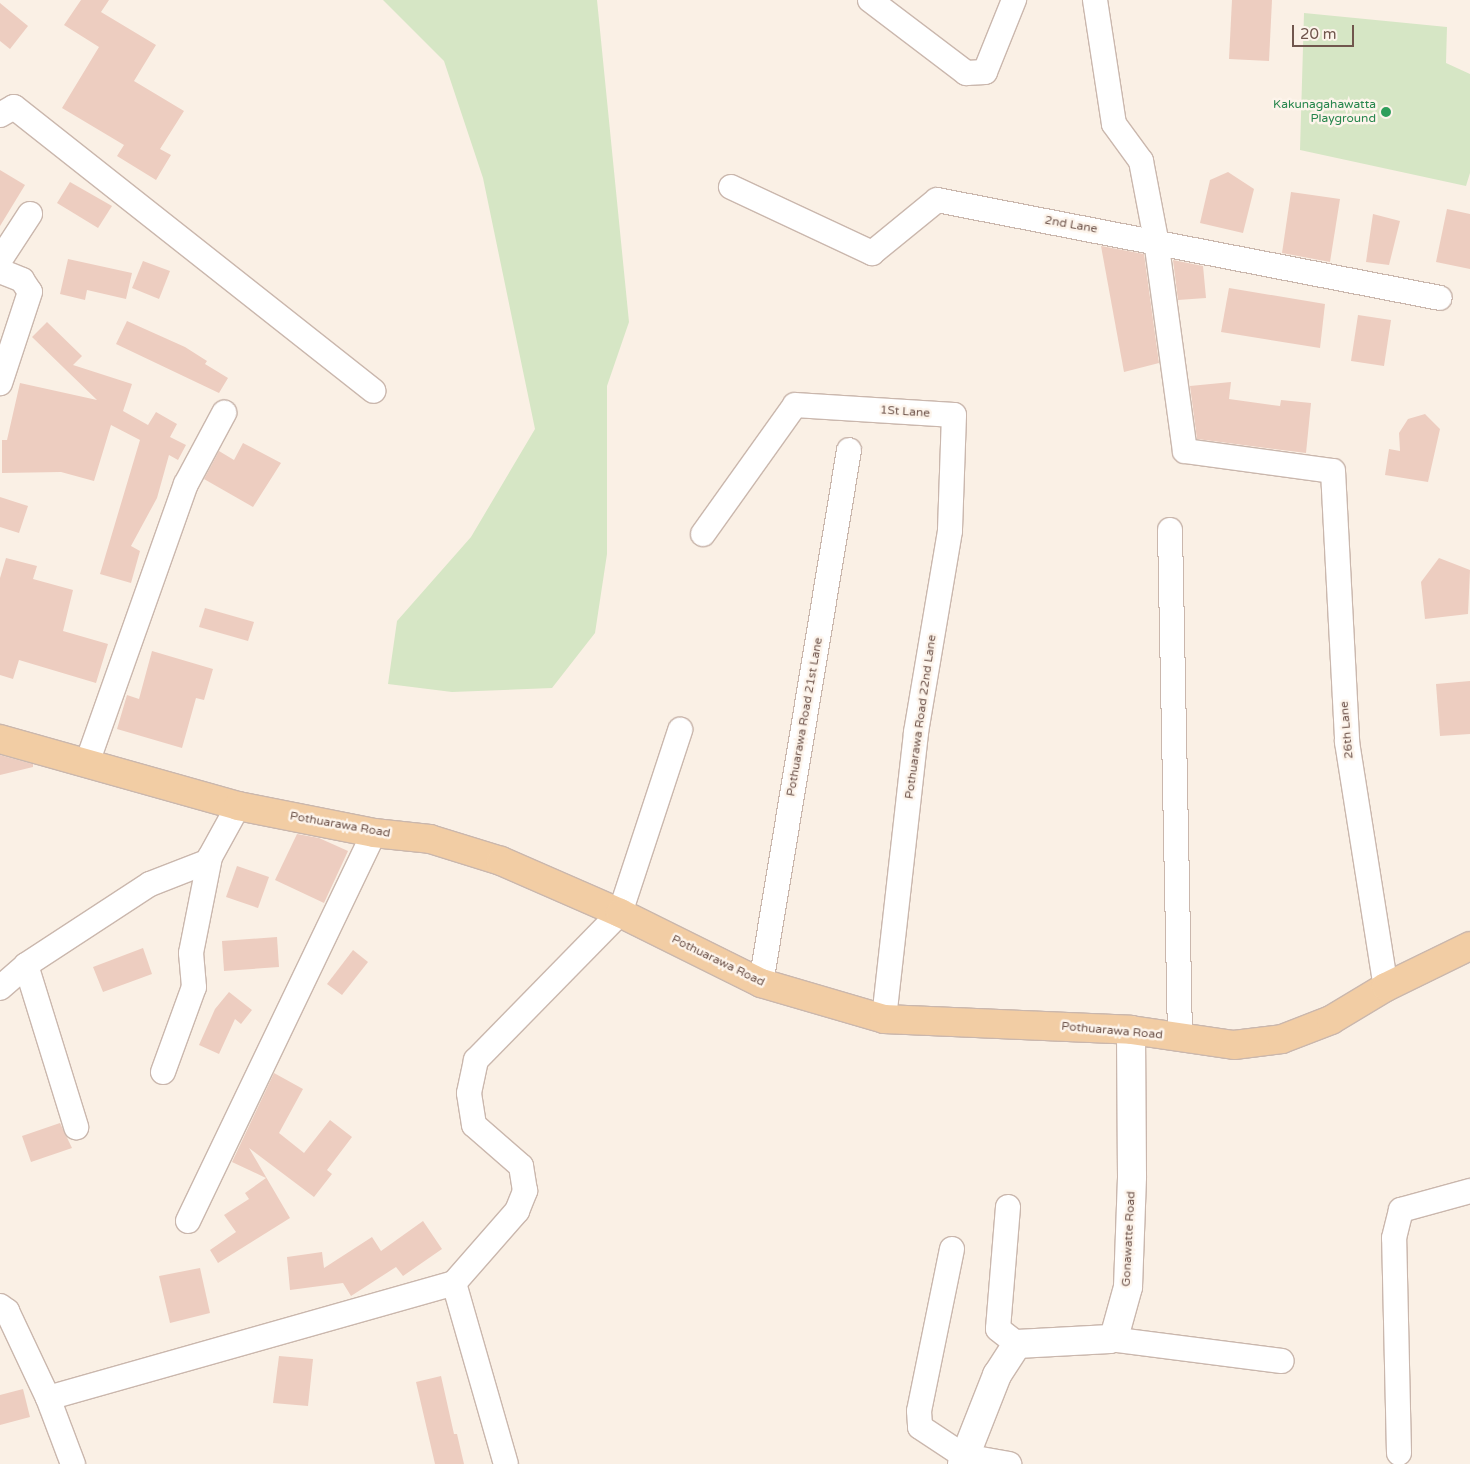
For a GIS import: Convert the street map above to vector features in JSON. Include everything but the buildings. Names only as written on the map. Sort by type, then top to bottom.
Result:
[{"type":"main road","name":"Pothuarawa Road","points":[[0,740],[238,806],[374,832],[430,839],[501,861],[620,913],[761,983],[884,1019],[1130,1030],[1234,1045],[1282,1039],[1331,1020],[1386,987],[1470,946]]},
{"type":"street","points":[[870,0],[966,72],[986,72],[1014,0]]},
{"type":"street","points":[[1095,0],[1114,124],[1141,161],[1156,240]]},
{"type":"street","points":[[0,115],[14,107],[373,391]]},
{"type":"street","name":"2nd Lane","points":[[731,187],[872,253],[938,200],[1156,240],[1440,298]]},
{"type":"street","points":[[0,260],[30,214]]},
{"type":"street","name":"26th Lane","points":[[1156,240],[1185,451],[1333,471],[1347,742],[1386,987]]},
{"type":"street","points":[[0,271],[22,280],[30,292],[0,383]]},
{"type":"street","name":"1St Lane","points":[[703,534],[795,406],[954,415]]},
{"type":"street","points":[[87,763],[186,484],[224,413]]},
{"type":"street","name":"Pothuarawa Road 22nd Lane","points":[[884,1019],[916,733],[950,531],[954,415]]},
{"type":"street","name":"Pothuarawa Road 21st Lane","points":[[761,983],[849,450]]},
{"type":"street","points":[[1170,530],[1180,1038]]},
{"type":"street","points":[[48,1398],[454,1282],[518,1211],[525,1191],[521,1166],[474,1125],[469,1093],[476,1060],[620,913],[680,730]]},
{"type":"street","points":[[163,1072],[194,987],[191,952],[209,861],[238,806]]},
{"type":"street","points":[[188,1221],[374,832]]},
{"type":"street","points":[[0,988],[26,965],[150,884],[209,861]]},
{"type":"street","points":[[26,965],[76,1127]]},
{"type":"street","name":"Gonawatte Road","points":[[1110,1339],[1115,1334],[1128,1287],[1132,1176],[1130,1030]]},
{"type":"street","points":[[1399,1453],[1394,1238],[1401,1210],[1470,1191]]},
{"type":"street","points":[[1008,1207],[998,1329],[1017,1344],[1110,1339],[1282,1361]]},
{"type":"street","points":[[952,1249],[919,1411],[920,1427],[963,1460],[1009,1464]]},
{"type":"street","points":[[454,1282],[506,1464]]},
{"type":"street","points":[[0,1306],[7,1311],[48,1398],[73,1464]]},
{"type":"street","points":[[963,1460],[997,1376],[1017,1344]]},
{"type":"green space","points":[[383,0],[597,0],[629,322],[607,386],[607,554],[595,633],[552,688],[452,692],[388,684],[397,621],[471,537],[535,429],[483,178],[444,61]]},
{"type":"green space","name":"Kakunagahawatta Playground","points":[[1304,13],[1447,27],[1446,63],[1470,74],[1470,173],[1466,186],[1300,150]]},
{"type":"place","name":"Kakunagahawatta Playground","points":[[1386,112]]}]
